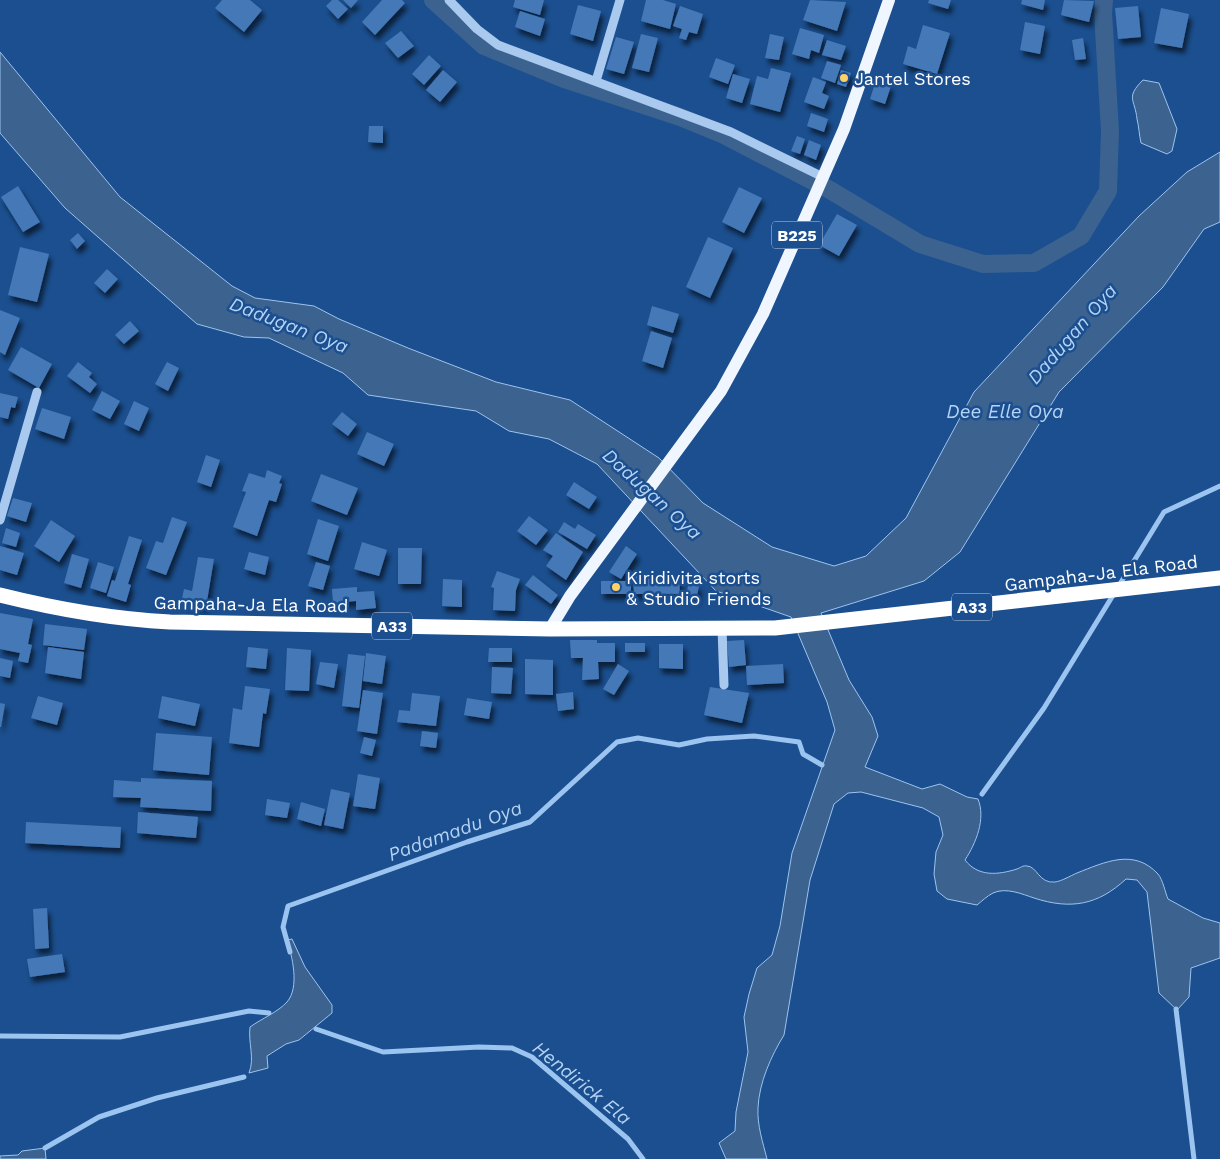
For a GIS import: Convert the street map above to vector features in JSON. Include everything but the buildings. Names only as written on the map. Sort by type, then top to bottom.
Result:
[{"type":"highway","name":"Gampaha-Ja Ela Road","points":[[0,595],[39,605],[127,620],[550,629],[787,628],[1220,578]]},
{"type":"main road","name":"B225","points":[[550,629],[570,596],[721,392],[763,314],[844,129],[888,0]]},
{"type":"street","points":[[449,0],[477,29],[498,45],[565,72],[596,81],[731,132],[823,177]]},
{"type":"street","points":[[596,81],[620,0]]},
{"type":"street","points":[[0,520],[37,392]]},
{"type":"street","points":[[722,628],[724,686]]},
{"type":"water","name":"Dee Elle Oya","points":[[0,52],[120,197],[232,286],[255,298],[314,306],[339,319],[408,348],[496,382],[570,400],[659,458],[703,503],[772,547],[834,566],[866,556],[906,518],[974,392],[1139,216],[1187,172],[1220,152],[1220,222],[1204,229],[1163,287],[1059,392],[960,552],[924,581],[821,613],[849,680],[872,717],[878,736],[865,767],[922,789],[940,784],[967,797],[978,799],[981,815],[979,831],[965,860],[970,866],[982,872],[996,873],[1027,866],[1045,880],[1055,882],[1109,862],[1129,859],[1139,861],[1149,866],[1158,874],[1168,899],[1203,918],[1220,923],[1220,958],[1191,968],[1189,997],[1177,1010],[1159,993],[1147,892],[1137,880],[1126,879],[1105,895],[1083,903],[1060,904],[1047,902],[1009,891],[993,893],[977,905],[947,899],[937,891],[934,874],[936,852],[943,835],[939,817],[923,808],[861,792],[848,793],[834,804],[810,880],[784,1035],[763,1079],[759,1099],[758,1121],[767,1159],[726,1159],[719,1143],[735,1131],[736,1112],[748,1052],[744,1017],[749,994],[757,968],[772,955],[780,926],[792,853],[835,730],[827,702],[791,617],[716,591],[597,464],[549,439],[509,431],[476,411],[368,395],[343,373],[269,338],[244,337],[197,324],[65,208],[0,133]]},
{"type":"water","points":[[1143,80],[1159,83],[1177,129],[1172,151],[1167,154],[1141,143],[1132,99],[1134,91]]},
{"type":"water","points":[[292,939],[305,967],[332,1005],[332,1013],[299,1040],[286,1044],[267,1056],[268,1068],[249,1073],[251,1067],[250,1027],[279,1009],[291,996],[294,971],[287,940]]},
{"type":"water","points":[[45,1148],[46,1159],[0,1159],[0,1156],[18,1155],[22,1151]]},
{"type":"waterway","points":[[433,0],[484,46],[564,79],[680,117],[724,135],[830,190],[920,244],[983,264],[1034,263],[1081,236],[1108,191],[1110,131],[1103,13],[1104,0]]},
{"type":"waterway","points":[[982,794],[1044,708],[1164,512],[1220,486]]},
{"type":"waterway","name":"Padamadu Oya","points":[[290,952],[283,927],[288,906],[467,842],[530,822],[617,742],[638,738],[679,745],[707,739],[754,736],[799,742],[803,754],[822,765]]},
{"type":"waterway","points":[[1176,1009],[1194,1159]]},
{"type":"waterway","points":[[0,1036],[120,1037],[249,1011],[269,1013]]},
{"type":"waterway","name":"Hendirick Ela","points":[[316,1029],[383,1052],[479,1047],[512,1048],[532,1057],[628,1139],[643,1159]]},
{"type":"waterway","points":[[45,1148],[99,1117],[157,1098],[244,1077]]},
{"type":"place","name":"Jantel Stores","points":[[844,78]]},
{"type":"place","name":"Kiridivita storts & Studio Friends","points":[[616,587]]},
{"type":"water label","name":"Dadugan Oya","points":[[289,325]]},
{"type":"water label","name":"Dadugan Oya","points":[[1072,334]]},
{"type":"water label","name":"Dadugan Oya","points":[[652,494]]}]
